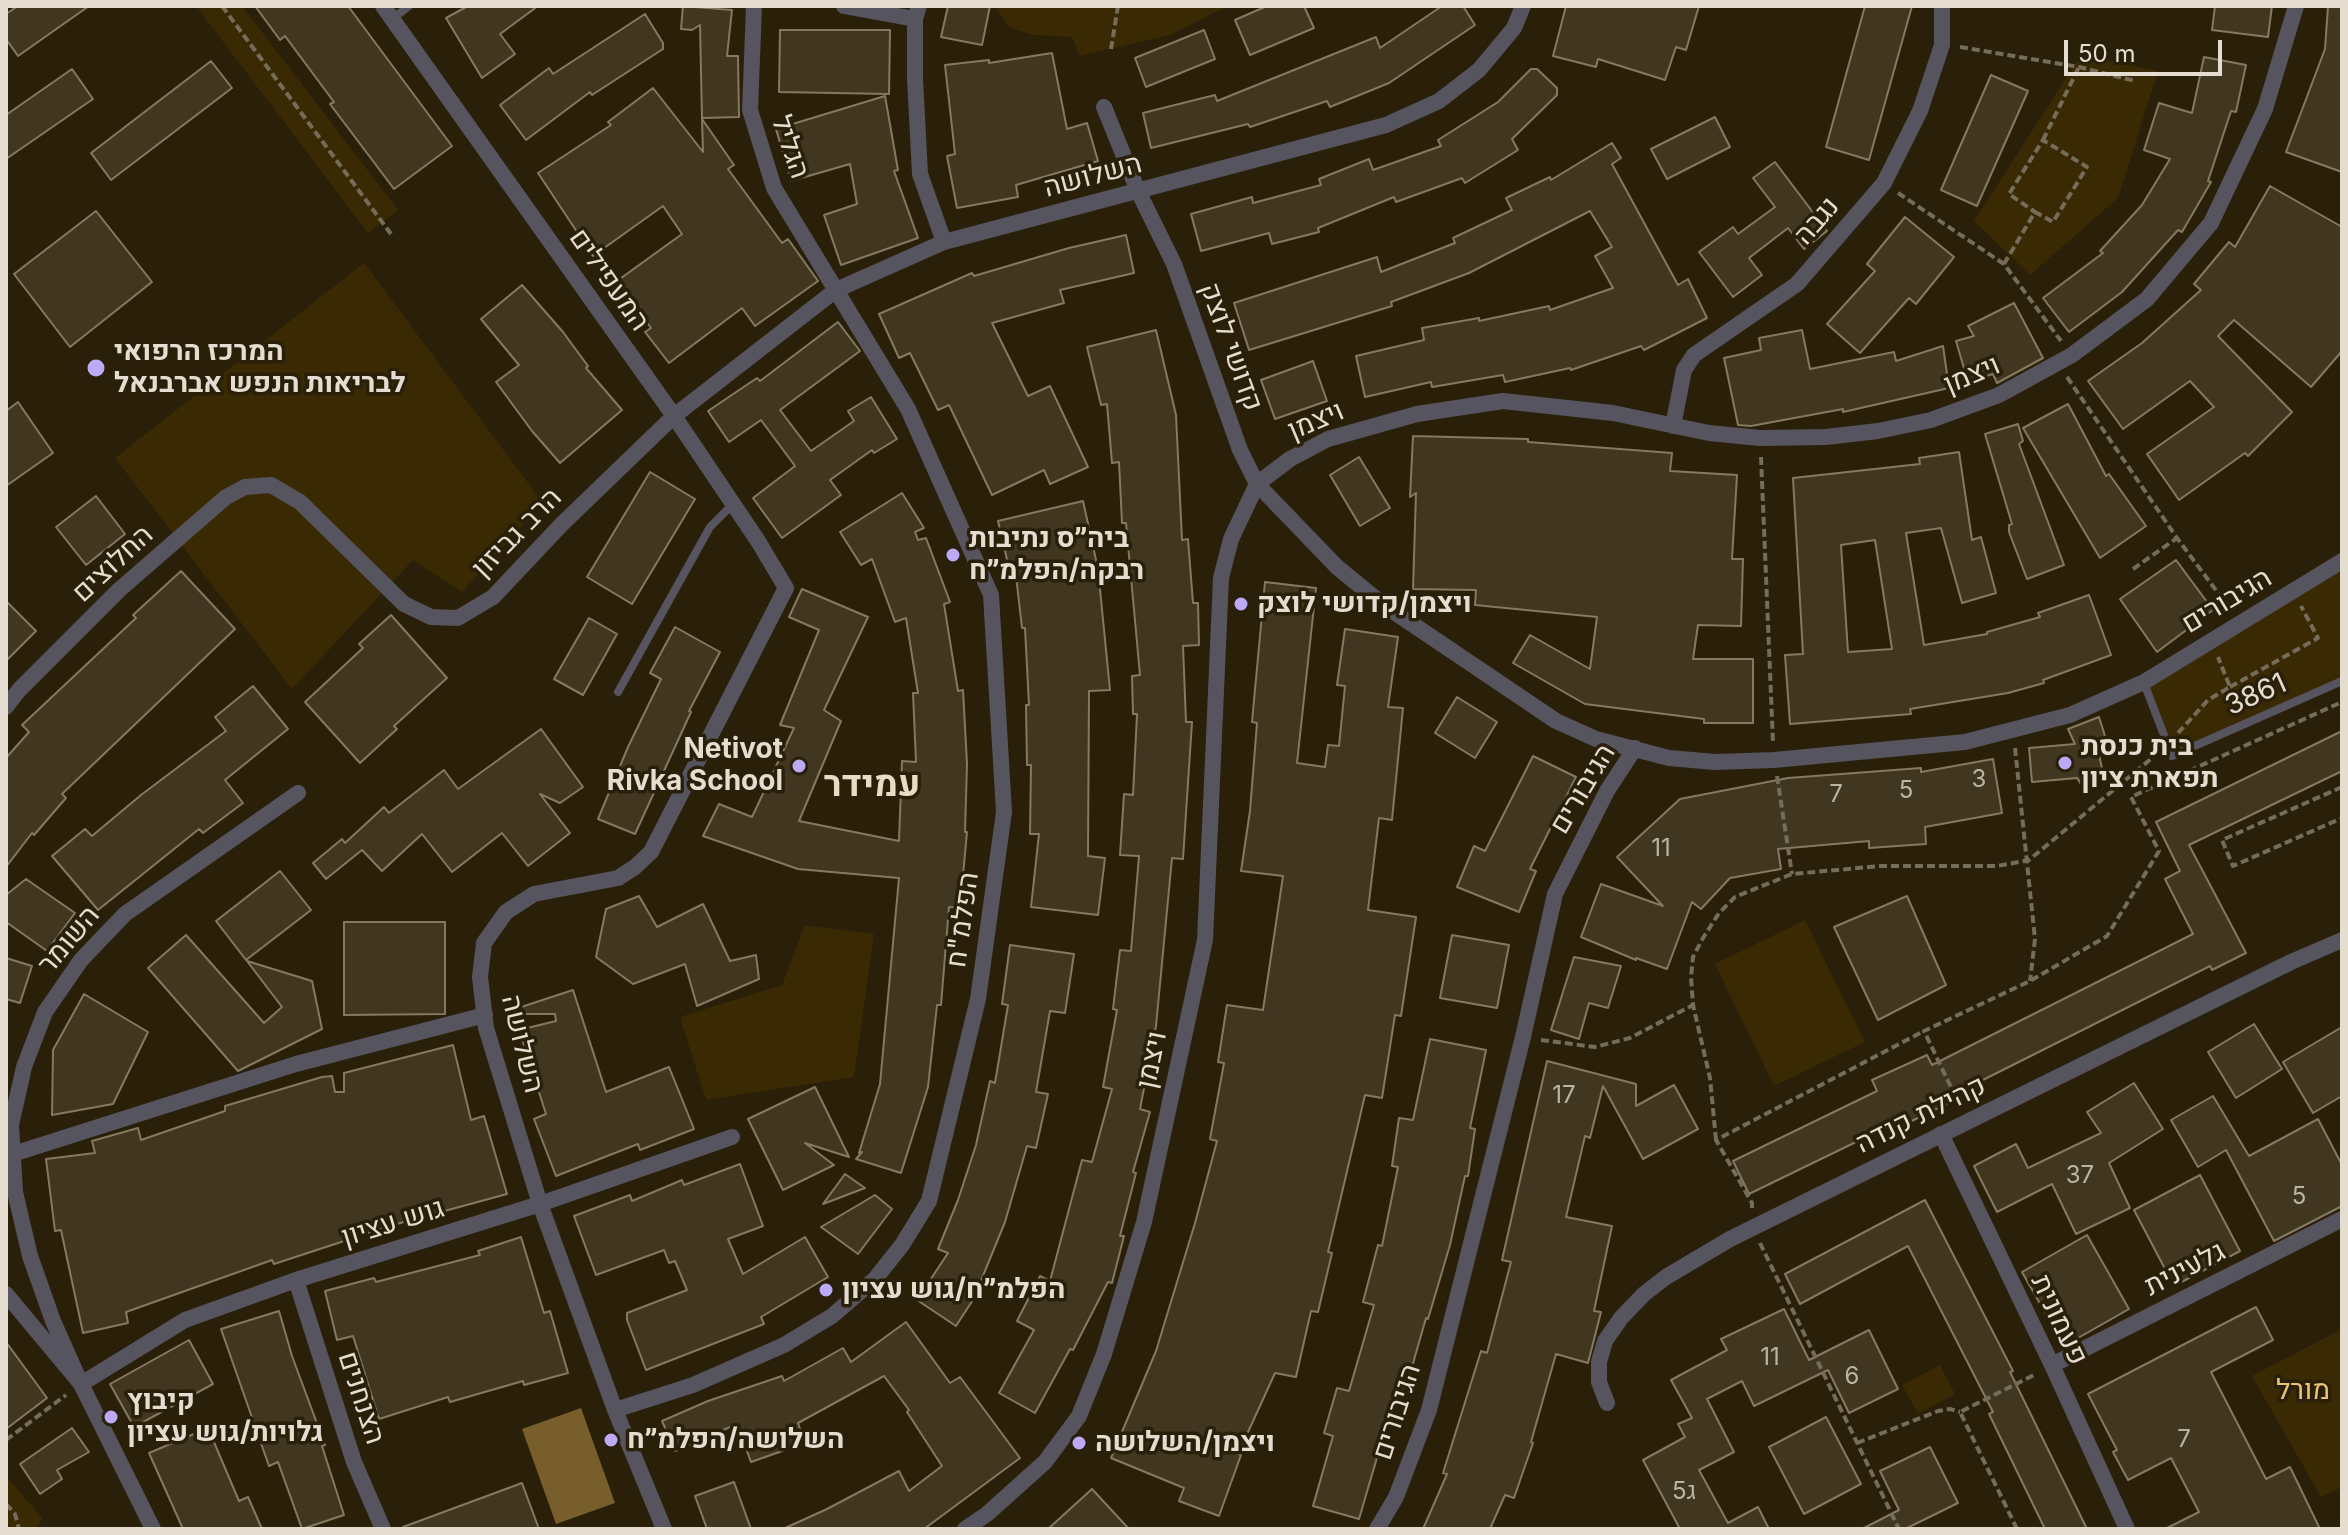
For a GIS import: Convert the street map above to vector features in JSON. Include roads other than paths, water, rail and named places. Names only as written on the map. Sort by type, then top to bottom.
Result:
[{"type":"street","name":"הגליל","points":[[754,6],[750,110],[774,188],[836,290]]},
{"type":"street","points":[[844,6],[917,13],[920,174],[944,242]]},
{"type":"street","name":"השלושה","points":[[674,416],[836,290],[944,242],[1386,125],[1439,101],[1479,70],[1514,28],[1523,6]]},
{"type":"street","name":"נגבה","points":[[1673,426],[1684,370],[1694,355],[1797,284],[1884,183],[1920,111],[1942,45],[1942,6]]},
{"type":"street","name":"ויצמן","points":[[965,1529],[987,1514],[1045,1462],[1079,1416],[1104,1354],[1144,1222],[1205,940],[1221,578],[1231,539],[1257,484],[1290,459],[1328,439],[1417,414],[1503,401],[1588,409],[1709,433],[1760,438],[1839,436],[1878,431],[1931,420],[1999,395],[2057,365],[2147,299],[2211,223],[2265,109],[2296,6]]},
{"type":"street","name":"המעפילים","points":[[388,12],[674,416],[786,588]]},
{"type":"street","name":"קדושי לוצק","points":[[1104,107],[1138,191],[1174,264],[1240,450],[1257,484],[1337,567],[1381,603],[1556,721],[1596,739],[1635,748]]},
{"type":"street","name":"הפלמ\"ח","points":[[615,1410],[693,1385],[784,1345],[832,1316],[875,1279],[902,1245],[929,1201],[978,999],[1004,812],[991,595],[908,409],[836,290]]},
{"type":"street","name":"הרב גביזון","points":[[271,485],[300,502],[404,604],[431,617],[458,618],[493,597],[562,524],[674,416]]},
{"type":"street","name":"החלוצים","points":[[6,707],[19,690],[119,590],[226,497],[245,487],[271,485]]},
{"type":"street","name":"הגיבורים","points":[[1377,1529],[1396,1497],[1429,1410],[1523,1037],[1555,894],[1607,791],[1635,748],[1669,758],[1715,762],[1774,760],[1965,742],[2070,715],[2144,682],[2342,561]]},
{"type":"street","name":"השלושה","points":[[664,1529],[615,1410],[540,1204],[486,1028],[480,977],[484,943],[506,912],[534,894],[618,878],[651,852],[786,588]]},
{"type":"street","name":"השומר","points":[[81,1384],[53,1321],[30,1256],[15,1192],[11,1125],[24,1067],[45,1012],[81,960],[125,914],[298,793]]},
{"type":"street","name":"קהילת קנדה","points":[[1607,1403],[1599,1382],[1599,1362],[1605,1341],[1621,1318],[1666,1277],[1752,1228],[2291,962],[2342,940]]},
{"type":"street","points":[[13,1154],[296,1064],[485,1015]]},
{"type":"street","name":"פעמונית","points":[[1941,1134],[2052,1365],[2124,1528]]},
{"type":"street","name":"גוש עציון","points":[[81,1384],[185,1320],[296,1280],[540,1204],[732,1137]]},
{"type":"street","name":"גלעינית","points":[[2052,1365],[2342,1219]]},
{"type":"street","name":"הצנחנים","points":[[296,1280],[354,1462],[383,1529]]},
{"type":"street","points":[[6,1294],[81,1384],[153,1529]]},
{"type":"lane","points":[[388,12],[409,6]]},
{"type":"lane","points":[[618,692],[710,527],[733,504]]},
{"type":"lane","name":"3861","points":[[2144,682],[2172,756],[2342,681]]},
{"type":"place","name":"המרכז הרפואי לבריאות הנפש אברבנאל","points":[[96,368]]},
{"type":"place","name":"ביה״ס נתיבות רבקה/הפלמ״ח","points":[[953,555]]},
{"type":"place","name":"ויצמן/קדושי לוצק","points":[[1241,604]]},
{"type":"place","name":"בית כנסת תפארת ציון","points":[[2065,763]]},
{"type":"place","name":"Netivot Rivka School","points":[[799,766]]},
{"type":"place","name":"הפלמ״ח/גוש עציון","points":[[826,1290]]},
{"type":"place","name":"קיבוץ גלויות/גוש עציון","points":[[111,1417]]},
{"type":"place","name":"השלושה/הפלמ״ח","points":[[611,1440]]},
{"type":"place","name":"ויצמן/השלושה","points":[[1079,1443]]},
{"type":"district","name":"עמידר","points":[[872,785]]},
{"type":"park label","name":"מורל","points":[[2303,1391]]}]
